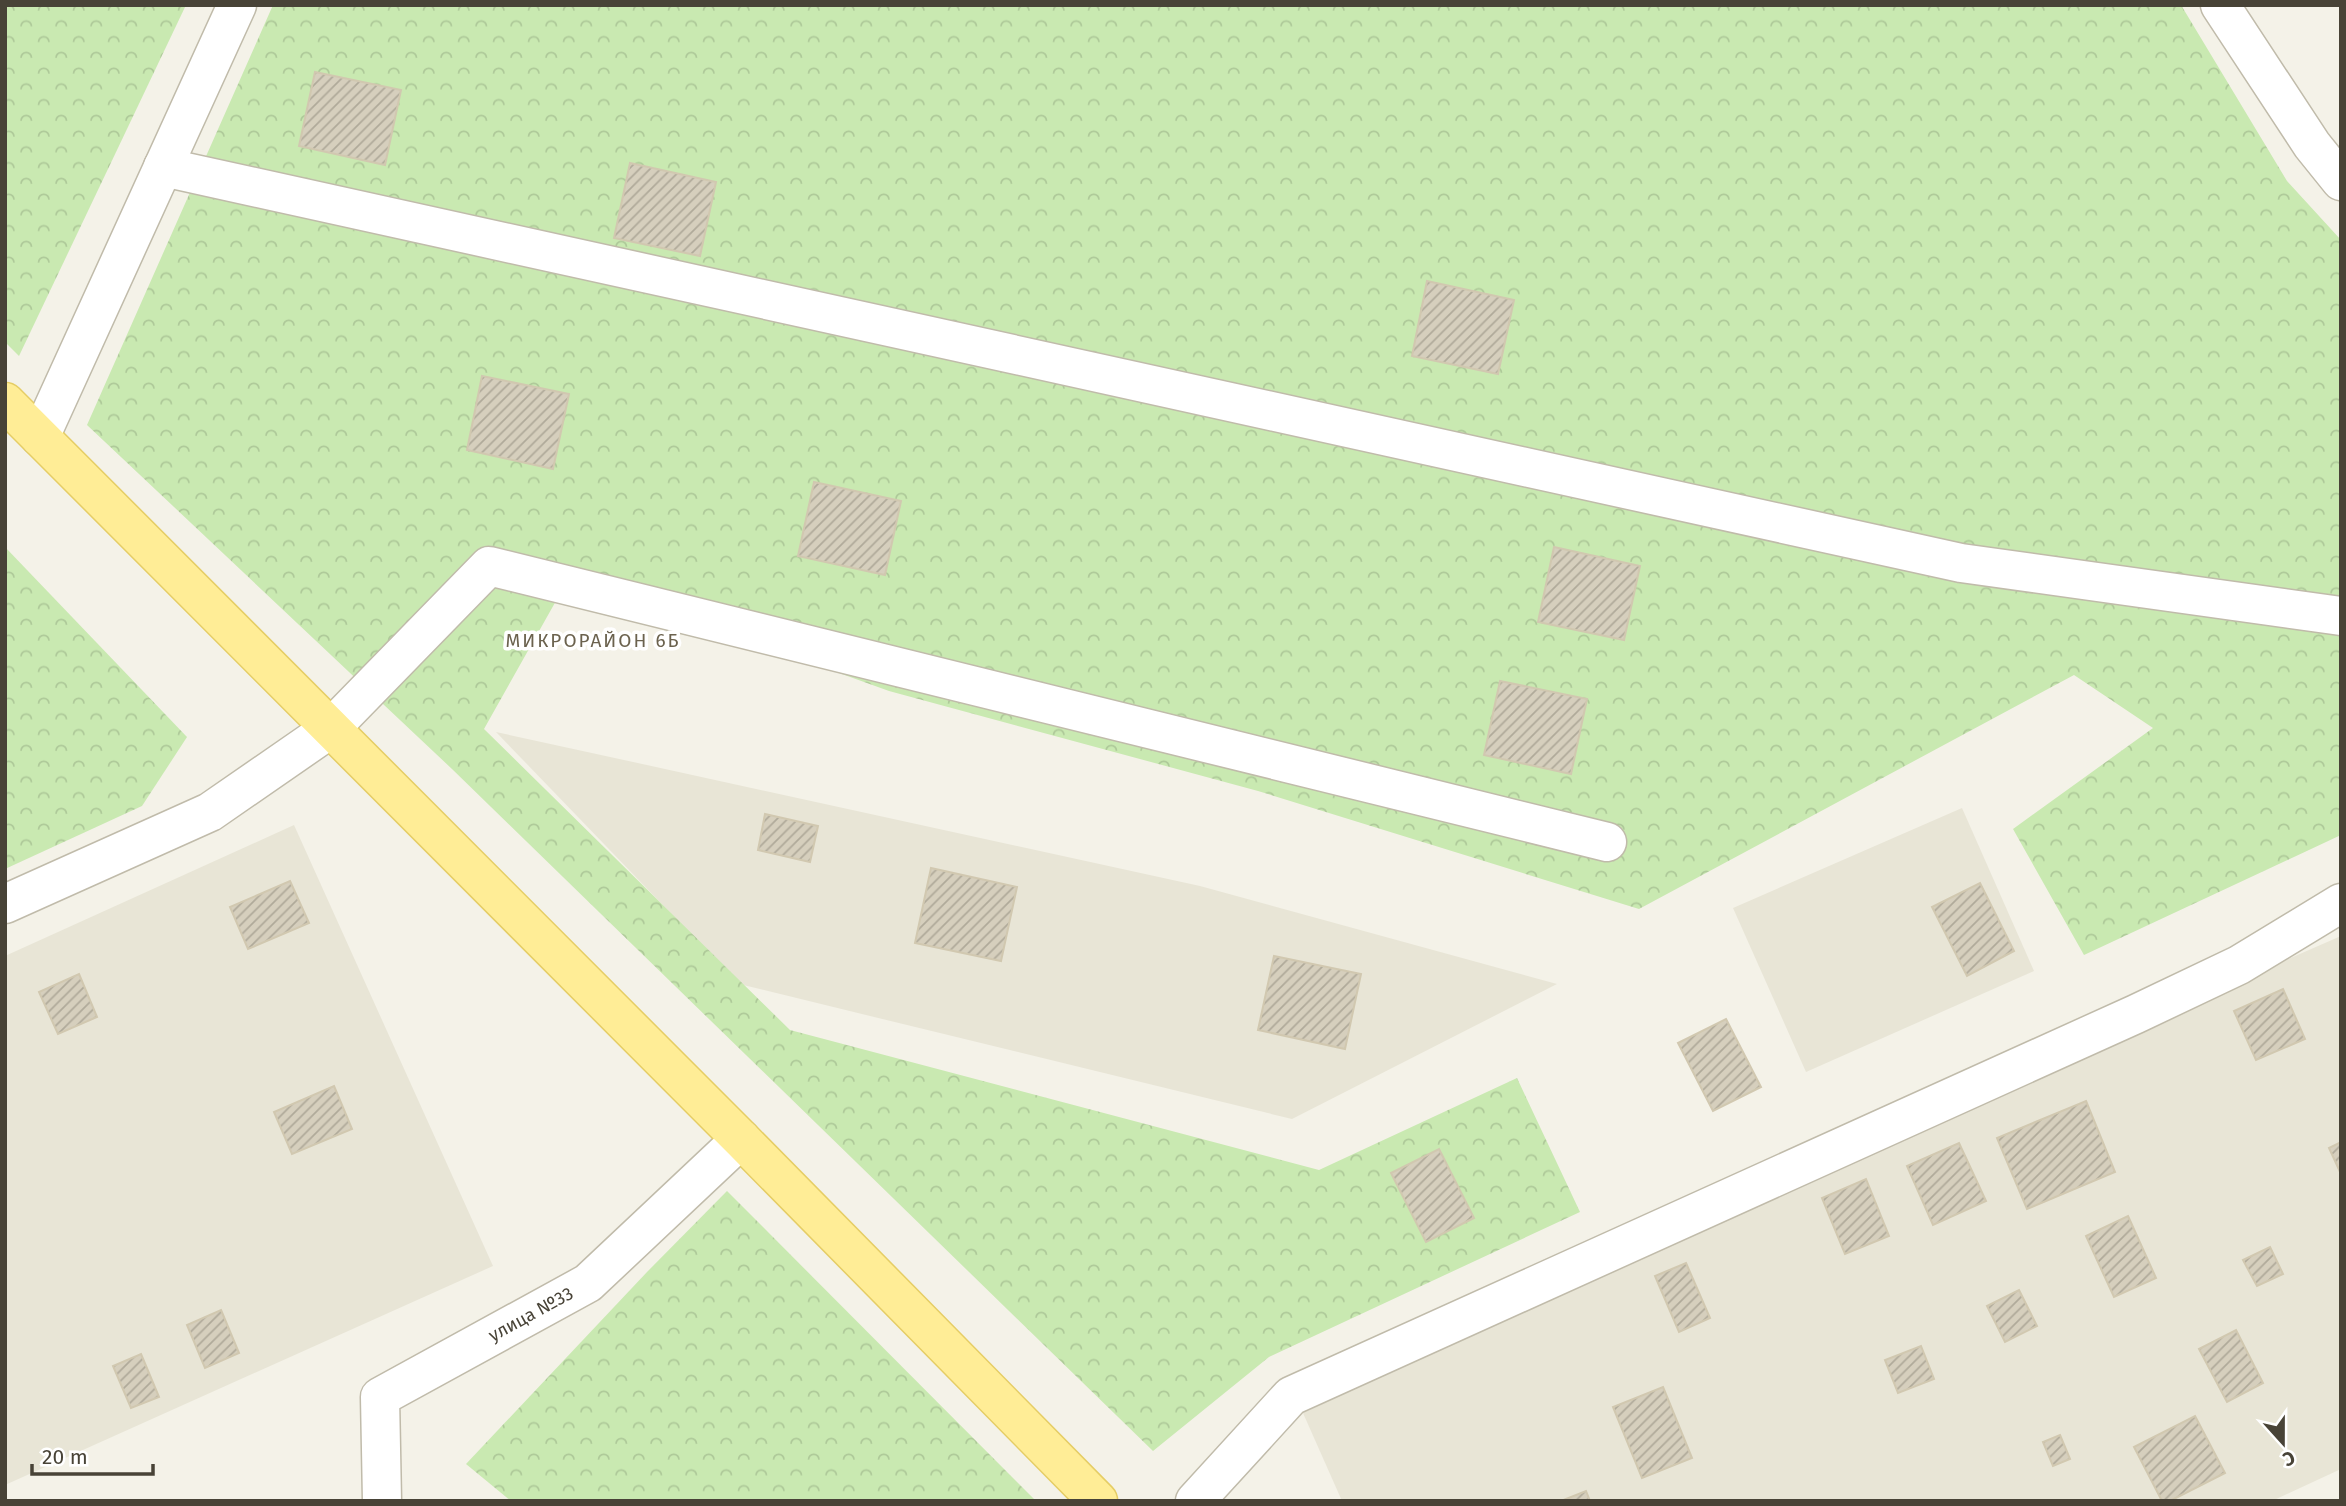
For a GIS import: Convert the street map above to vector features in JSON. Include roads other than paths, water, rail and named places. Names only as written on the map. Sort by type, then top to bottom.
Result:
[{"type":"main road","points":[[5,402],[741,1139],[1098,1501]]},
{"type":"street","points":[[40,437],[237,5]]},
{"type":"street","points":[[2220,5],[2312,145],[2341,181]]},
{"type":"street","points":[[163,167],[1961,563],[2341,616]]},
{"type":"street","points":[[5,904],[210,812],[330,729],[489,566],[1607,842]]},
{"type":"street","points":[[1195,1501],[1291,1396],[2136,1014],[2239,965],[2341,902]]},
{"type":"street","name":"улица №33","points":[[382,1501],[380,1397],[588,1283],[741,1139]]},
{"type":"district","name":"МИКРОРАЙОН 6Б","points":[[593,640]]}]
